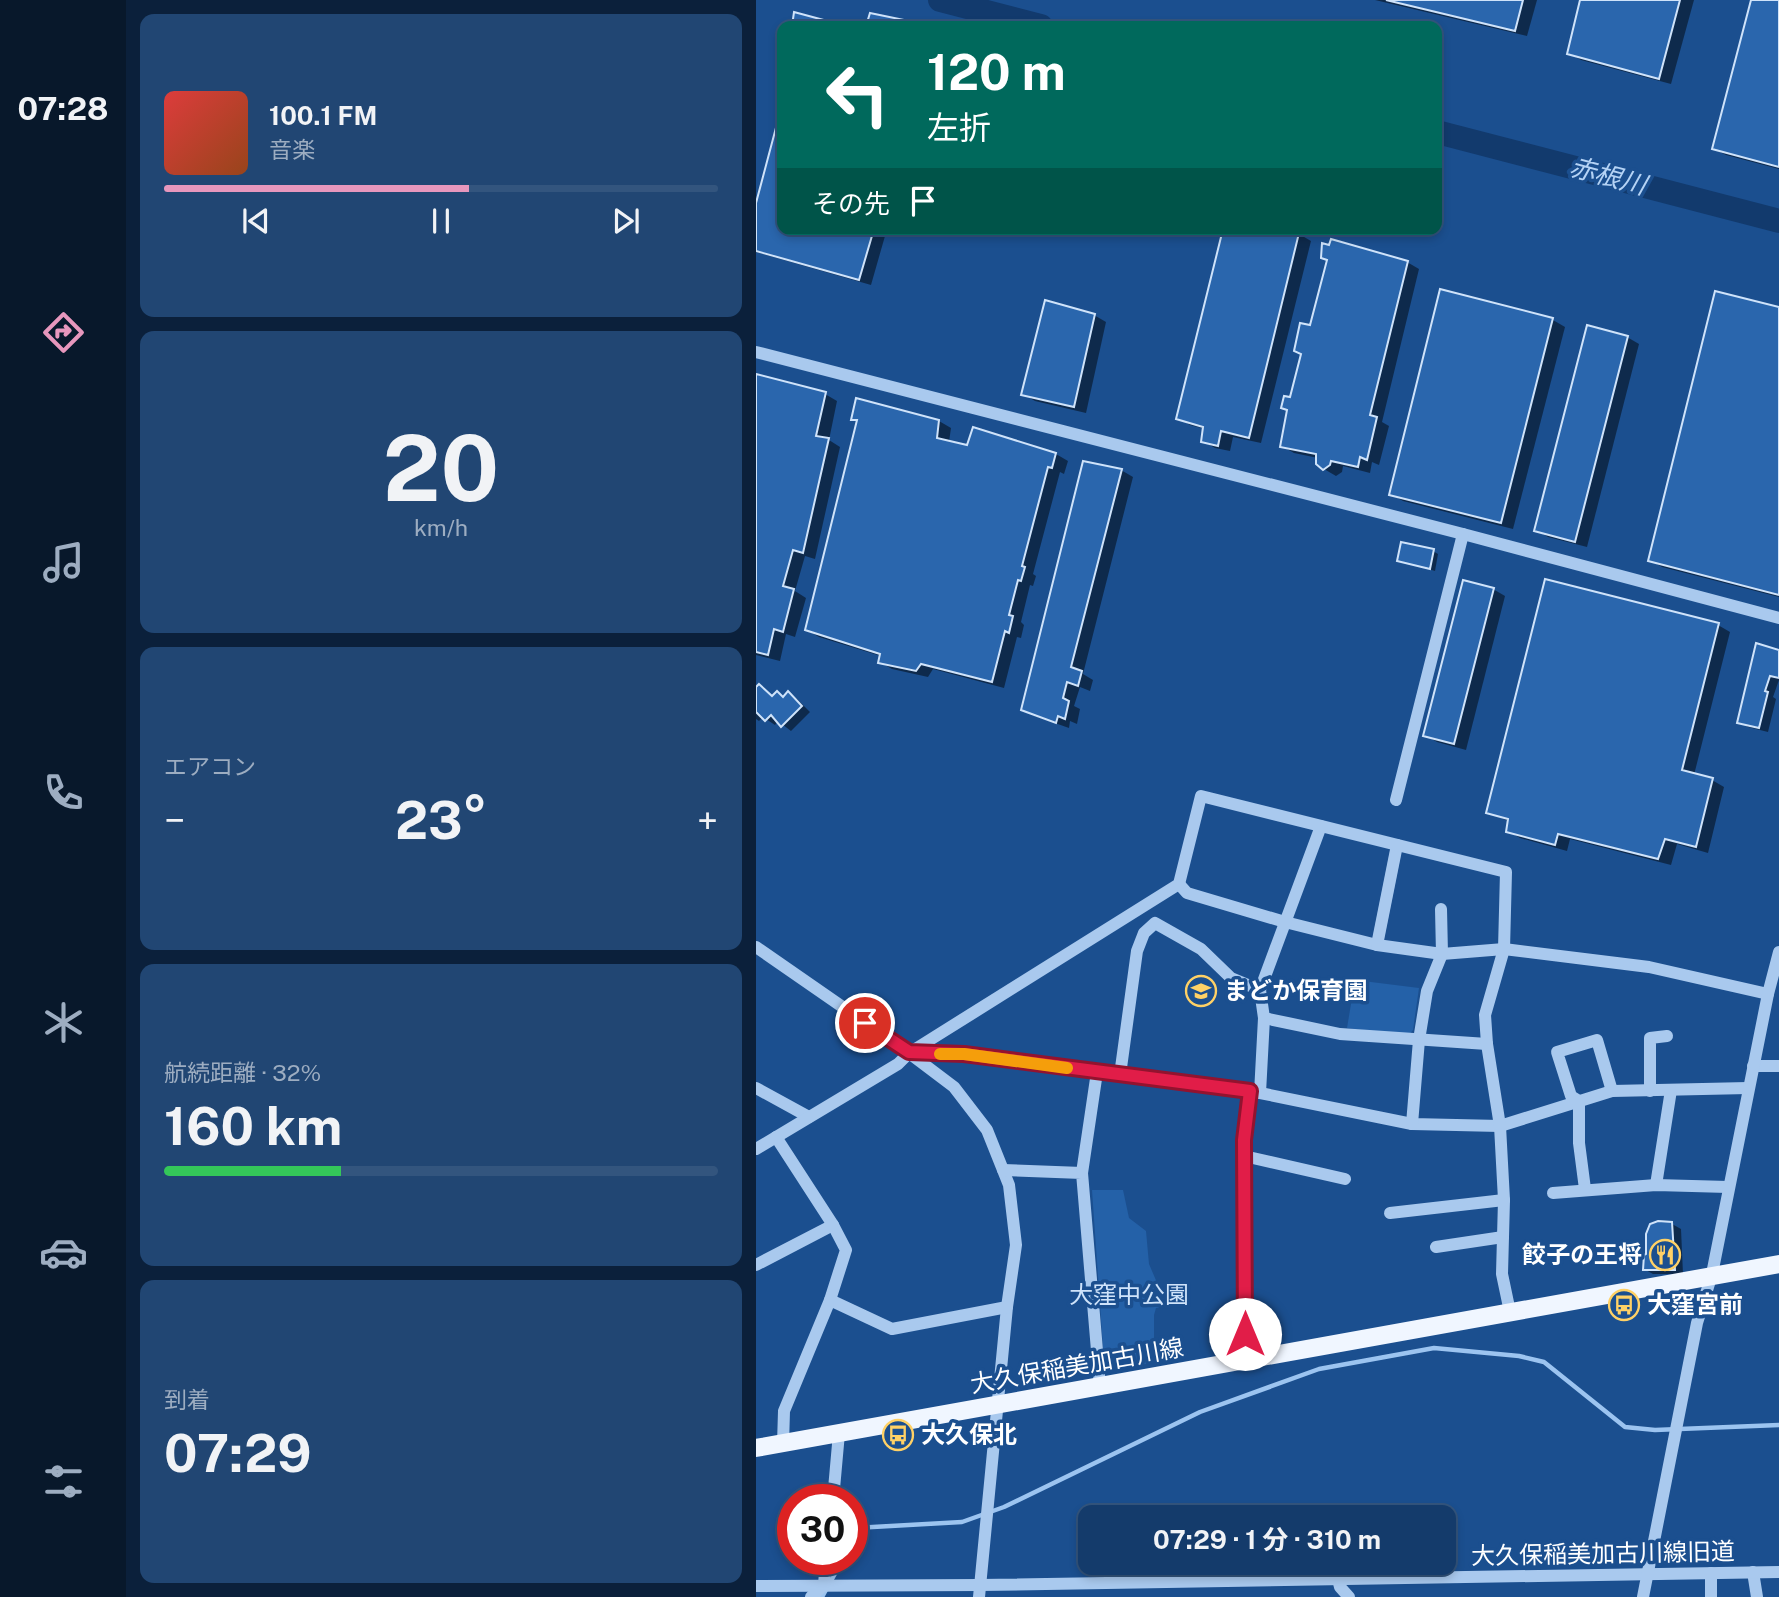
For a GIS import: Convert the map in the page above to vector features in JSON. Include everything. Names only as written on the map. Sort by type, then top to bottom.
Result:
[{"type":"main road","name":"大久保稲美加古川線","points":[[756,1448],[1779,1264]]},
{"type":"street","points":[[756,352],[1779,618]]},
{"type":"street","points":[[1396,800],[1463,534]]},
{"type":"street","points":[[756,1149],[898,1064],[909,1052],[1179,884],[1201,796],[1506,872],[1504,949],[1485,1016],[1500,1126],[1504,1200],[1502,1274],[1510,1312]]},
{"type":"street","points":[[1245,1360],[1244,1156],[1264,1018],[1260,990],[1321,826]]},
{"type":"street","points":[[1377,944],[1397,845]]},
{"type":"street","points":[[1179,884],[1187,893],[1285,922],[1377,944],[1442,954],[1504,949],[1649,967],[1768,994]]},
{"type":"street","points":[[1412,1124],[1419,1040],[1427,990],[1442,954],[1441,909]]},
{"type":"street","points":[[1133,912],[1144,933]]},
{"type":"street","points":[[1120,1074],[1137,951],[1144,933],[1155,923],[1201,949],[1231,978],[1260,990]]},
{"type":"street","points":[[756,947],[909,1052],[954,1087],[987,1130],[1009,1185],[1016,1245],[1007,1307],[979,1591]]},
{"type":"street","points":[[1643,1597],[1697,1323],[1712,1274],[1748,1088],[1768,994],[1776,975],[1779,952]]},
{"type":"street","points":[[1264,1018],[1340,1034],[1487,1044]]},
{"type":"street","points":[[1650,1091],[1650,1038],[1667,1036]]},
{"type":"street","points":[[1579,1101],[1571,1096],[1557,1052],[1597,1040],[1612,1091]]},
{"type":"street","points":[[909,1052],[964,1054],[1255,1092],[1412,1124],[1500,1126],[1612,1091],[1748,1088]]},
{"type":"street","points":[[1753,1066],[1779,1066]]},
{"type":"street","points":[[1097,1072],[1082,1173],[1100,1386]]},
{"type":"street","points":[[756,1088],[809,1117]]},
{"type":"street","points":[[1656,1185],[1671,1090]]},
{"type":"street","points":[[1579,1101],[1579,1143],[1585,1189]]},
{"type":"street","points":[[776,1137],[833,1225],[846,1250],[830,1300],[784,1411],[783,1444]]},
{"type":"street","points":[[1244,1156],[1345,1180]]},
{"type":"street","points":[[1003,1170],[1082,1173]]},
{"type":"street","points":[[1553,1193],[1656,1185],[1728,1187]]},
{"type":"street","points":[[1390,1213],[1504,1200]]},
{"type":"street","points":[[756,1265],[833,1225]]},
{"type":"street","points":[[1436,1248],[1503,1237]]},
{"type":"street","points":[[830,1300],[892,1329],[1007,1307]]},
{"type":"street","points":[[834,1484],[839,1433]]},
{"type":"street","points":[[1753,1572],[1757,1597]]},
{"type":"street","name":"大久保稲美加古川線旧道","points":[[756,1587],[824,1585],[882,1591],[979,1591],[1338,1579],[1779,1572]]},
{"type":"street","points":[[1711,1573],[1711,1597]]},
{"type":"street","points":[[811,1597],[824,1585],[825,1575]]},
{"type":"street","points":[[1338,1579],[1340,1587],[1349,1597]]},
{"type":"green space","points":[[1355,980],[1419,988],[1413,1030],[1408,1036],[1347,1028]]},
{"type":"green space","name":"大窪中公園","points":[[1092,1190],[1123,1190],[1129,1218],[1146,1231],[1149,1264],[1167,1306],[1156,1308],[1154,1315],[1154,1363],[1109,1368],[1104,1362]]},
{"type":"building","points":[[1386,0],[1523,0],[1515,31]]},
{"type":"building","points":[[1580,0],[1680,0],[1659,79],[1567,54]]},
{"type":"building","points":[[1751,0],[1779,0],[1779,167],[1712,149]]},
{"type":"building","points":[[794,12],[827,21],[793,21]]},
{"type":"building","points":[[870,13],[909,21],[868,21]]},
{"type":"building","points":[[777,124],[777,235],[872,235],[859,280],[756,251],[756,203]]},
{"type":"building","points":[[1222,235],[1299,235],[1249,438],[1221,431],[1218,446],[1201,442],[1203,427],[1176,419]]},
{"type":"building","points":[[1331,239],[1408,261],[1370,415],[1377,417],[1367,460],[1360,457],[1358,467],[1331,461],[1323,470],[1316,464],[1316,454],[1280,447],[1287,410],[1281,408],[1284,396],[1290,397],[1301,354],[1294,351],[1300,323],[1310,325],[1327,260],[1321,258],[1322,243],[1329,245]]},
{"type":"building","points":[[1440,289],[1553,318],[1501,523],[1389,495]]},
{"type":"building","points":[[1715,291],[1779,307],[1779,595],[1648,561]]},
{"type":"building","points":[[1045,300],[1095,314],[1074,407],[1021,395]]},
{"type":"building","points":[[1587,325],[1628,336],[1575,542],[1534,531]]},
{"type":"building","points":[[756,374],[826,392],[816,436],[829,438],[803,553],[793,550],[783,586],[794,589],[783,632],[774,629],[768,655],[756,652]]},
{"type":"building","points":[[856,398],[939,420],[937,438],[967,445],[973,427],[1056,453],[1052,468],[1048,467],[1022,566],[1025,567],[1021,581],[1018,580],[1009,615],[1013,616],[1009,633],[1005,631],[992,682],[921,664],[916,671],[878,663],[880,654],[805,630],[857,420],[851,420]]},
{"type":"building","points":[[1083,461],[1122,469],[1071,667],[1082,671],[1078,686],[1067,682],[1063,698],[1069,701],[1065,719],[1058,716],[1056,723],[1021,710]]},
{"type":"building","points":[[1401,542],[1434,549],[1430,569],[1397,561]]},
{"type":"building","points":[[1545,579],[1719,623],[1682,770],[1713,778],[1696,847],[1665,839],[1658,859],[1558,834],[1555,845],[1506,832],[1508,819],[1486,813]]},
{"type":"building","points":[[1463,580],[1494,588],[1454,744],[1423,736]]},
{"type":"building","points":[[1756,643],[1779,650],[1779,678],[1770,676],[1759,728],[1737,723]]},
{"type":"building","points":[[759,684],[772,696],[777,691],[783,697],[788,691],[802,706],[781,727],[771,715],[765,721],[756,712],[756,687]]},
{"type":"building","points":[[1658,1221],[1672,1222],[1675,1270],[1643,1270],[1646,1234],[1650,1224]]},
{"type":"waterway","name":"赤根川","points":[[940,0],[1022,21]]},
{"type":"waterway","name":"赤根川","points":[[1442,133],[1779,221]]},
{"type":"waterway","points":[[868,1527],[962,1522],[1004,1507],[1200,1412],[1319,1369],[1434,1348],[1519,1356],[1544,1362],[1625,1427],[1655,1430],[1779,1425]]},
{"type":"waterway","points":[[822,1597],[834,1575]]},
{"type":"slow traffic","points":[[940,1054],[964,1054],[1067,1068]]},
{"type":"place","name":"まどか保育園","points":[[1201,991]]},
{"type":"place","name":"餃子の王将","points":[[1665,1255]]},
{"type":"place","name":"大窪宮前","points":[[1624,1305]]},
{"type":"place","name":"大久保北","points":[[898,1435]]},
{"type":"route","points":[[865,1023],[909,1052],[964,1054],[1250,1091],[1244,1140],[1245,1334]]}]
